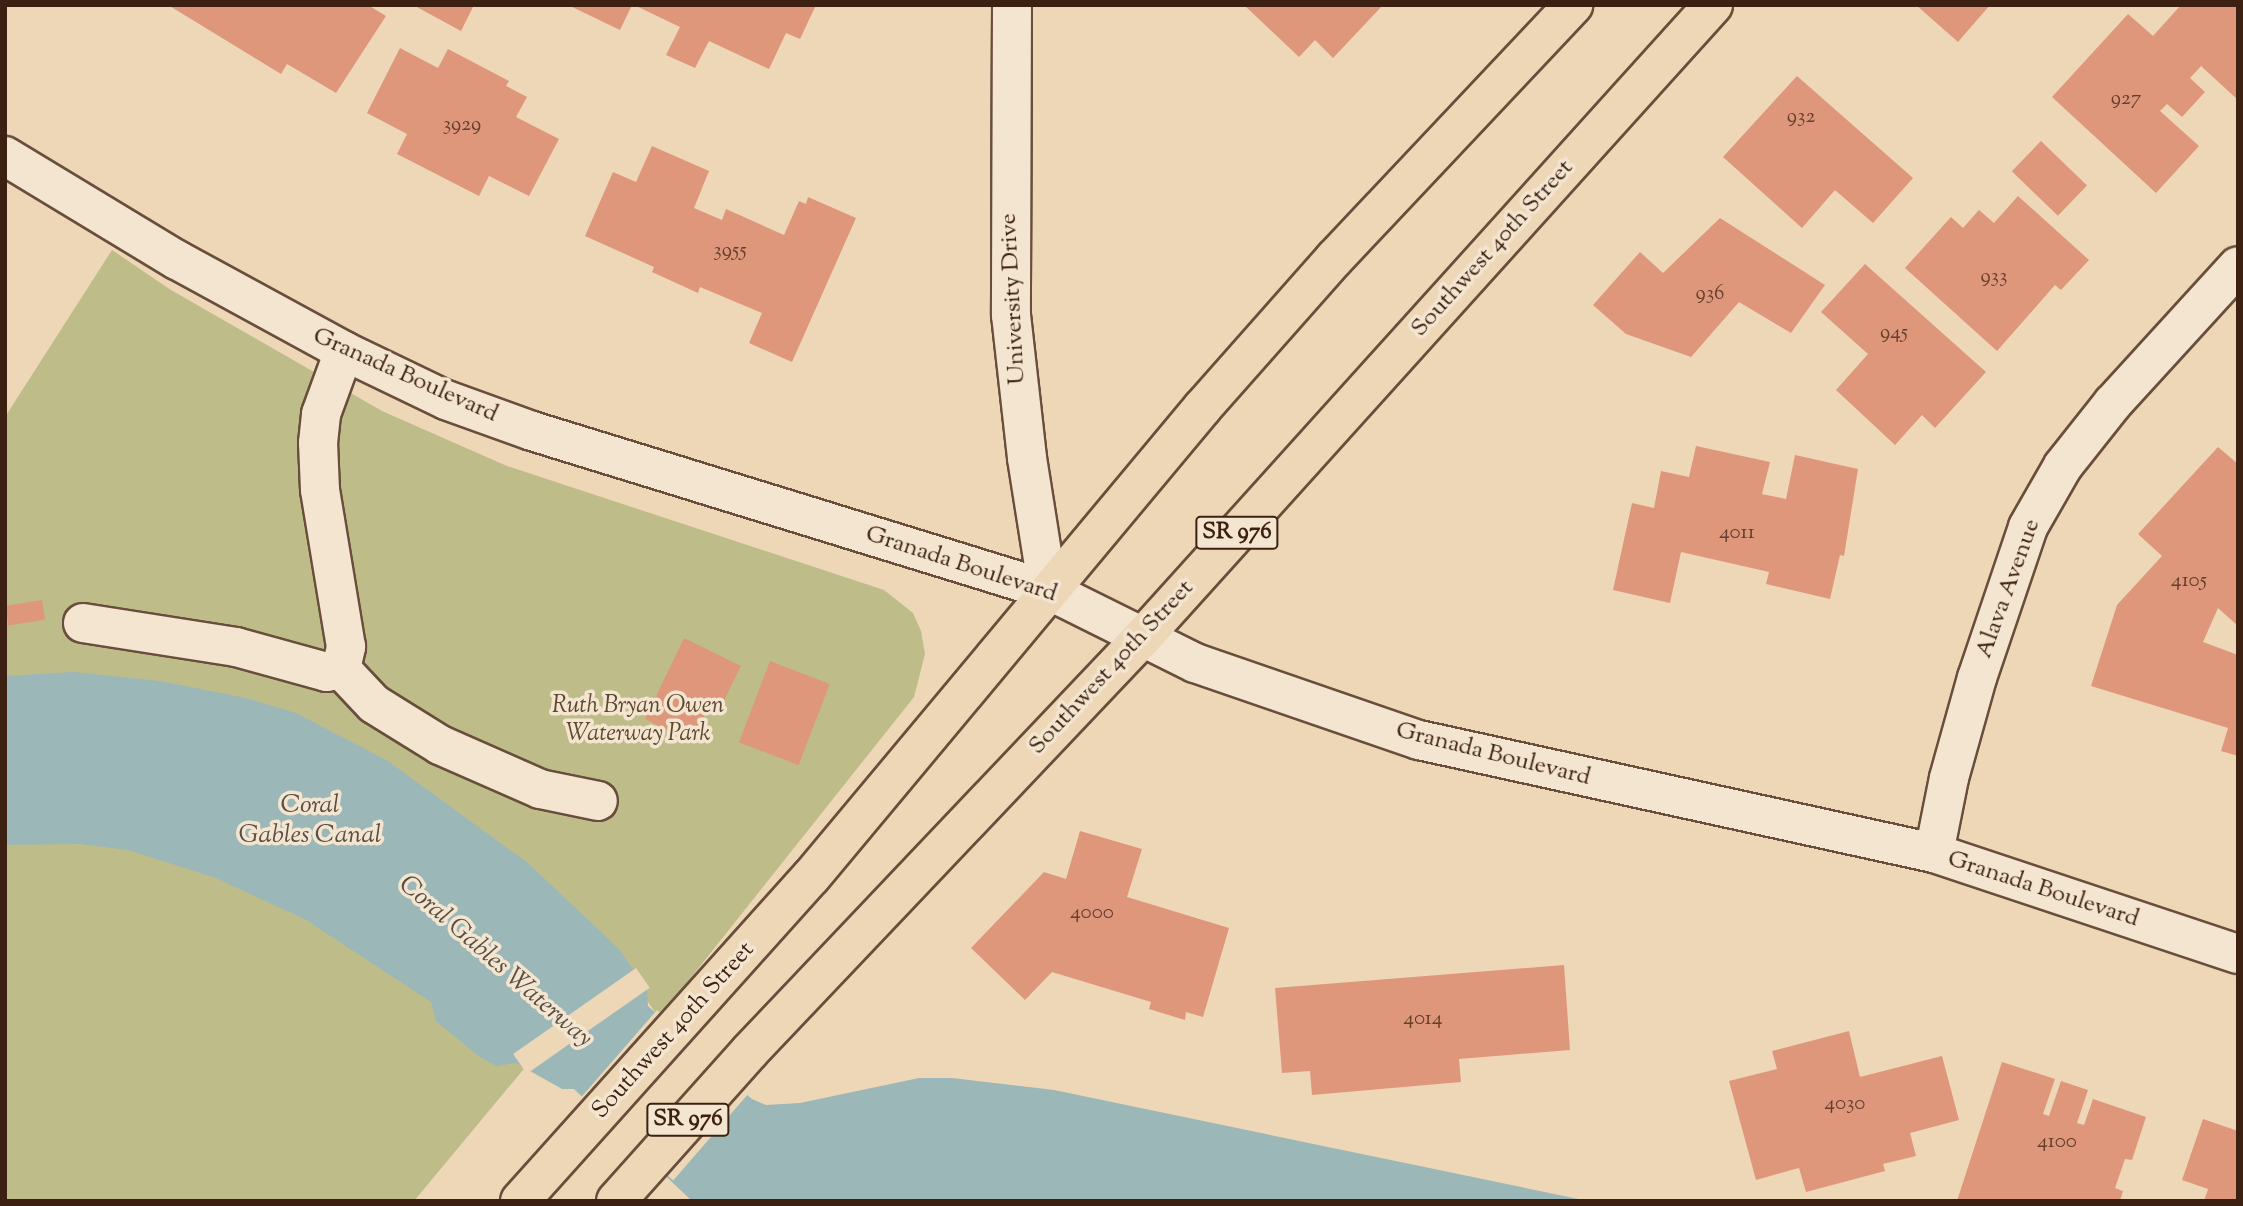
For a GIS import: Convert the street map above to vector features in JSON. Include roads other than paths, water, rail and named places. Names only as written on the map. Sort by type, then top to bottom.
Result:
[{"type":"main road","name":"Southwest 40th Street","points":[[520,1201],[698,1005],[864,814],[1048,590],[1334,259],[1573,5]]},
{"type":"main road","name":"Southwest 40th Street","points":[[621,1194],[750,1051],[1141,639],[1713,5]]},
{"type":"street","name":"University Drive","points":[[1012,5],[1011,315],[1027,458],[1048,590]]},
{"type":"street","name":"Granada Boulevard","points":[[5,156],[177,260],[344,351],[446,400],[532,431],[1048,590],[1141,639],[1195,663],[1419,740],[1934,853],[2238,954]]},
{"type":"street","name":"Alava Avenue","points":[[1934,853],[1949,779],[1977,678],[2028,527],[2063,466],[2113,403],[2238,266]]},
{"type":"street","points":[[341,670],[346,647],[320,489],[318,443],[321,414],[344,351]]},
{"type":"street","points":[[83,623],[236,647],[327,672],[341,670]]},
{"type":"street","points":[[341,670],[374,704],[440,745],[540,789],[598,802]]},
{"type":"water","name":"Coral Gables Canal","points":[[74,672],[160,681],[246,698],[296,713],[388,761],[528,863],[619,949],[647,989],[648,1006],[752,1099],[766,1105],[800,1103],[919,1078],[952,1078],[1054,1090],[1588,1201],[692,1201],[574,1089],[562,1089],[516,1063],[496,1066],[478,1056],[436,1021],[431,1002],[306,920],[216,878],[128,850],[79,844],[5,845],[5,676]]},
{"type":"park label","name":"Ruth Bryan Owen Waterway Park","points":[[638,721]]},
{"type":"water label","name":"Coral Gables Waterway","points":[[495,962]]}]
